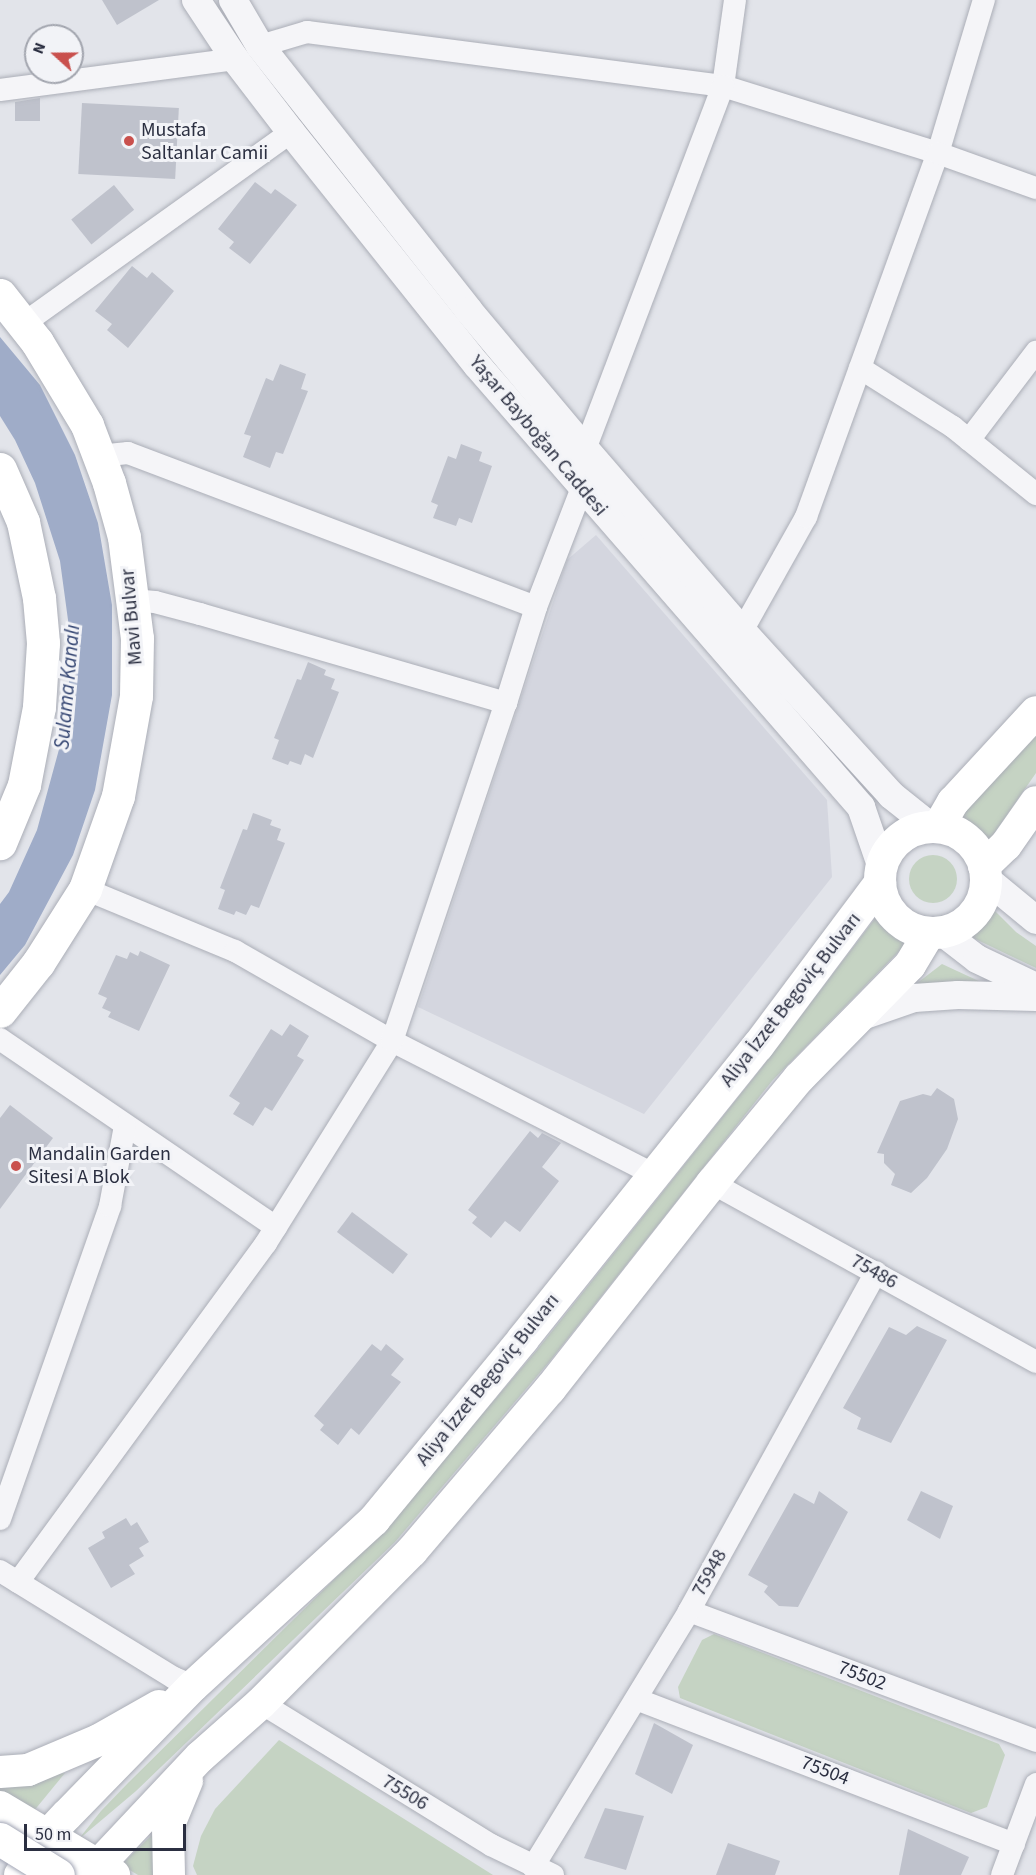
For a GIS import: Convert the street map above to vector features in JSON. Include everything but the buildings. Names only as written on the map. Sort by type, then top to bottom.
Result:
[{"type":"main road","name":"Mavi Bulvar","points":[[0,295],[23,324],[63,383],[87,424],[124,537],[137,638],[136,696],[118,796],[85,889],[38,963],[0,1011]]},
{"type":"main road","points":[[0,469],[23,522],[39,598],[43,643],[39,707],[24,785],[0,843]]},
{"type":"main road","points":[[935,826],[953,802],[1036,712]]},
{"type":"main road","points":[[985,872],[1036,802]]},
{"type":"main road","points":[[935,826],[961,835],[973,845],[985,872],[984,892],[978,908],[967,921],[935,932],[903,925],[891,914],[883,899],[880,874],[894,843],[915,830],[935,826]]},
{"type":"main road","name":"Aliya İzzet Begoviç Bulvarı","points":[[20,1875],[49,1834],[194,1686],[374,1520],[523,1339],[653,1174],[758,1046],[880,874]]},
{"type":"main road","points":[[0,1807],[49,1834],[100,1872],[200,1757],[261,1703],[412,1551],[550,1389],[712,1183],[799,1078],[910,965],[935,932]]},
{"type":"main road","points":[[0,1772],[28,1770],[99,1740],[194,1686]]},
{"type":"main road","points":[[169,1875],[168,1827],[179,1795],[200,1757]]},
{"type":"main road","points":[[0,1839],[58,1875]]},
{"type":"street","name":"Yaşar Bayboğan Caddesi","points":[[196,0],[248,52],[742,631],[891,795],[935,826]]},
{"type":"street","name":"Yaşar Bayboğan Caddesi","points":[[233,0],[248,52],[291,132],[477,365],[861,807],[880,874]]},
{"type":"street","points":[[585,449],[723,86],[735,0]]},
{"type":"street","points":[[742,631],[806,517],[938,153],[984,0]]},
{"type":"street","points":[[0,90],[248,52],[308,32],[723,86],[938,153],[1036,188]]},
{"type":"street","points":[[23,324],[291,132]]},
{"type":"street","points":[[969,440],[1036,352]]},
{"type":"street","points":[[860,368],[954,427],[1036,494]]},
{"type":"street","points":[[99,456],[128,453],[536,607]]},
{"type":"street","points":[[194,1686],[174,1678],[9,1576],[276,1227],[392,1041],[536,607],[582,488]]},
{"type":"street","points":[[132,600],[155,602],[200,614],[506,703]]},
{"type":"street","points":[[985,872],[1036,921]]},
{"type":"street","points":[[85,889],[235,951],[392,1041],[653,1174]]},
{"type":"street","points":[[935,932],[977,959],[1036,987]]},
{"type":"street","points":[[859,1017],[914,998],[958,995],[1036,997]]},
{"type":"street","points":[[0,1039],[276,1227]]},
{"type":"street","points":[[0,1519],[110,1206],[125,1126]]},
{"type":"street","name":"75486","points":[[712,1183],[1036,1362]]},
{"type":"street","name":"75948","points":[[543,1871],[636,1699],[689,1611],[876,1272]]},
{"type":"street","name":"75502","points":[[689,1611],[1036,1741]]},
{"type":"street","name":"75504","points":[[636,1699],[1014,1844]]},
{"type":"street","name":"75506","points":[[261,1703],[481,1839],[543,1871]]},
{"type":"street","points":[[1002,1875],[1036,1784]]},
{"type":"shaded area","points":[[596,535],[827,800],[832,877],[644,1114],[418,1007],[567,560]]},
{"type":"green space","points":[[1036,736],[1036,773],[986,845],[972,830],[955,822]]},
{"type":"green space","points":[[933,855],[950,862],[957,879],[950,896],[933,903],[916,896],[909,879],[916,862]]},
{"type":"green space","points":[[988,904],[1016,932],[1036,946],[1036,968],[965,934]]},
{"type":"green space","points":[[880,912],[892,927],[911,939],[772,1081],[550,1361],[395,1542],[136,1791],[78,1840],[101,1811],[128,1783],[383,1531],[537,1350],[759,1071]]},
{"type":"green space","points":[[942,964],[1009,995],[916,984]]},
{"type":"green space","points":[[714,1634],[999,1744],[1005,1755],[987,1807],[971,1813],[680,1698],[678,1687],[702,1640]]},
{"type":"green space","points":[[279,1740],[493,1875],[197,1875],[193,1866],[201,1836],[215,1809]]},
{"type":"green space","points":[[65,1773],[33,1812],[0,1796],[0,1781]]},
{"type":"green space","points":[[162,1825],[162,1875],[138,1875],[121,1865]]},
{"type":"water","points":[[0,337],[40,385],[75,455],[98,523],[112,605],[112,695],[95,790],[73,855],[25,945],[0,975],[0,904],[9,892],[37,830],[67,720],[71,642],[60,561],[35,483],[15,440],[0,416]]},
{"type":"place","name":"Mustafa Saltanlar Camii","points":[[129,141]]},
{"type":"place","name":"Mandalin Garden Sitesi A Blok","points":[[16,1166]]},
{"type":"water label","name":"Sulama Kanalı","points":[[67,687]]}]
